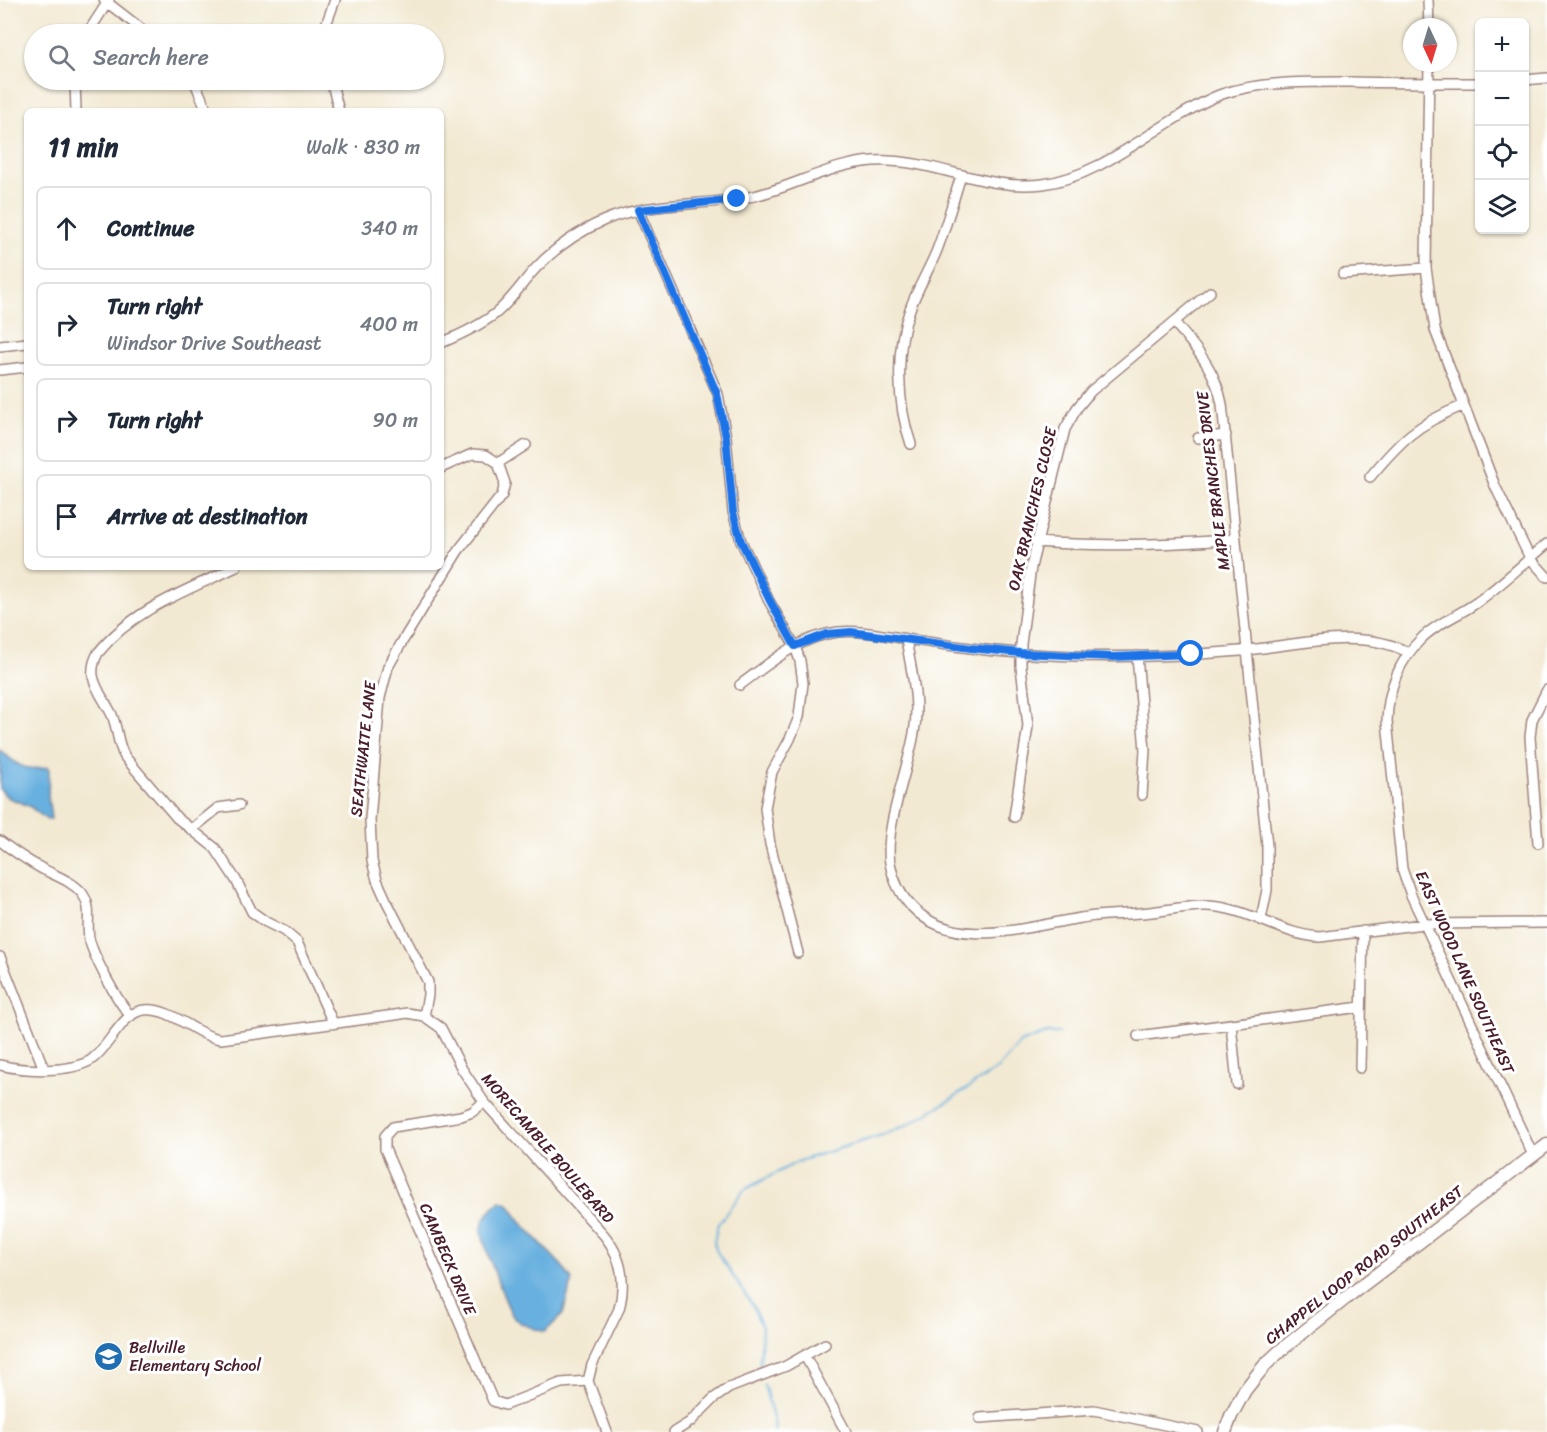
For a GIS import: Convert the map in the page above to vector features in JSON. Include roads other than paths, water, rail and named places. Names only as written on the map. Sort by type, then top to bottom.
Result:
[{"type":"street","points":[[327,24],[335,0]]},
{"type":"street","points":[[1428,0],[1429,18]]},
{"type":"street","points":[[93,24],[107,1],[136,24]]},
{"type":"street","points":[[1429,72],[1426,268],[1435,330],[1462,406],[1495,486],[1530,558],[1547,577]]},
{"type":"street","points":[[1529,80],[1547,78]]},
{"type":"street","points":[[444,342],[472,329],[495,314],[537,267],[573,238],[606,220],[638,210],[721,202],[754,196],[837,167],[861,162],[903,162],[961,176],[1014,185],[1043,184],[1070,178],[1104,163],[1208,99],[1234,91],[1289,83],[1475,83]]},
{"type":"street","points":[[75,90],[76,108]]},
{"type":"street","points":[[198,90],[206,108]]},
{"type":"street","points":[[334,90],[338,108]]},
{"type":"street","points":[[911,444],[903,420],[900,385],[901,351],[909,310],[937,249],[961,176]]},
{"type":"street","points":[[638,210],[717,394],[726,437],[732,506],[741,541],[795,646],[803,683],[801,706],[795,728],[772,772],[765,808],[769,838],[798,952]]},
{"type":"street","points":[[1343,274],[1426,268]]},
{"type":"street","name":"OAK BRANCHES CLOSE","points":[[1014,817],[1028,726],[1020,653],[1023,621],[1036,542],[1061,444],[1073,413],[1091,391],[1210,292]]},
{"type":"street","name":"MAPLE BRANCHES DRIVE","points":[[1174,322],[1204,359],[1216,380],[1222,404],[1268,862],[1267,890],[1261,919]]},
{"type":"street","points":[[0,346],[24,343]]},
{"type":"street","points":[[0,370],[24,367]]},
{"type":"street","points":[[1370,477],[1395,447],[1416,429],[1462,406]]},
{"type":"street","points":[[1198,438],[1226,435]]},
{"type":"street","points":[[444,467],[478,454],[486,455],[498,463],[526,445]]},
{"type":"street","name":"SEATHWAITE LANE","points":[[424,1016],[428,982],[386,900],[372,861],[370,820],[380,698],[388,667],[402,642],[458,551],[502,495],[505,483],[498,463]]},
{"type":"street","points":[[1036,542],[1135,546],[1236,539]]},
{"type":"street","name":"EAST WOOD LANE SOUTHEAST","points":[[1533,1155],[1423,924],[1402,869],[1387,721],[1392,683],[1409,653],[1422,637],[1476,603],[1547,544]]},
{"type":"street","points":[[230,570],[142,613],[104,646],[93,668],[95,683],[112,716],[122,751],[177,818],[208,841],[222,858],[252,912],[284,931],[297,942],[333,1023]]},
{"type":"street","points":[[740,685],[795,646],[838,632],[865,633],[1020,653],[1137,656],[1247,650],[1360,639],[1390,644],[1409,653]]},
{"type":"street","points":[[906,639],[916,713],[914,734],[892,827],[889,851],[893,874],[902,895],[918,913],[938,926],[973,933],[1084,917],[1139,914],[1190,906],[1232,908],[1292,932],[1310,936],[1423,924],[1547,923]]},
{"type":"street","points":[[1137,656],[1145,750],[1142,795]]},
{"type":"street","points":[[1538,843],[1530,737],[1532,720],[1547,690]]},
{"type":"street","points":[[192,829],[218,808],[238,805]]},
{"type":"street","points":[[0,841],[29,861],[70,883],[81,893],[89,911],[91,943],[117,999],[131,1016]]},
{"type":"street","points":[[1360,1068],[1363,932]]},
{"type":"street","points":[[0,957],[44,1069]]},
{"type":"street","points":[[1138,1036],[1361,1007]]},
{"type":"street","points":[[0,1065],[24,1070],[44,1069],[75,1065],[91,1060],[131,1016],[143,1010],[158,1012],[183,1021],[207,1036],[221,1039],[401,1014],[424,1016]]},
{"type":"street","name":"MORECAMBLE BOULEBARD","points":[[424,1016],[445,1033],[462,1069],[484,1102],[604,1235],[620,1261],[623,1281],[619,1309],[592,1365],[588,1381]]},
{"type":"street","points":[[1231,1024],[1238,1084]]},
{"type":"street","name":"CAMBECK DRIVE","points":[[484,1102],[472,1112],[461,1116],[393,1127],[385,1136],[385,1149],[493,1401],[506,1405],[561,1383],[588,1381]]},
{"type":"street","name":"CHAPPEL LOOP ROAD SOUTHEAST","points":[[1225,1432],[1245,1390],[1273,1358],[1351,1294],[1547,1145]]},
{"type":"street","points":[[675,1432],[729,1388],[778,1369],[825,1344]]},
{"type":"street","points":[[805,1356],[846,1432]]},
{"type":"street","points":[[588,1381],[607,1432]]},
{"type":"street","points":[[980,1419],[1094,1410],[1198,1432]]},
{"type":"water","points":[[0,750],[21,766],[33,769],[48,767],[51,819],[47,820],[29,806],[7,797],[0,789]]},
{"type":"water","points":[[501,1201],[509,1204],[521,1222],[572,1280],[563,1314],[545,1332],[515,1319],[491,1263],[483,1239],[482,1227],[488,1214]]},
{"type":"waterway","points":[[760,1366],[762,1327],[753,1306],[717,1252],[714,1242],[718,1224],[744,1190],[799,1161],[907,1125],[997,1069],[1020,1043],[1047,1033],[1059,1033]]},
{"type":"waterway","points":[[764,1384],[775,1426],[774,1432]]},
{"type":"place","name":"Bellville Elementary School","points":[[108,1356]]}]
